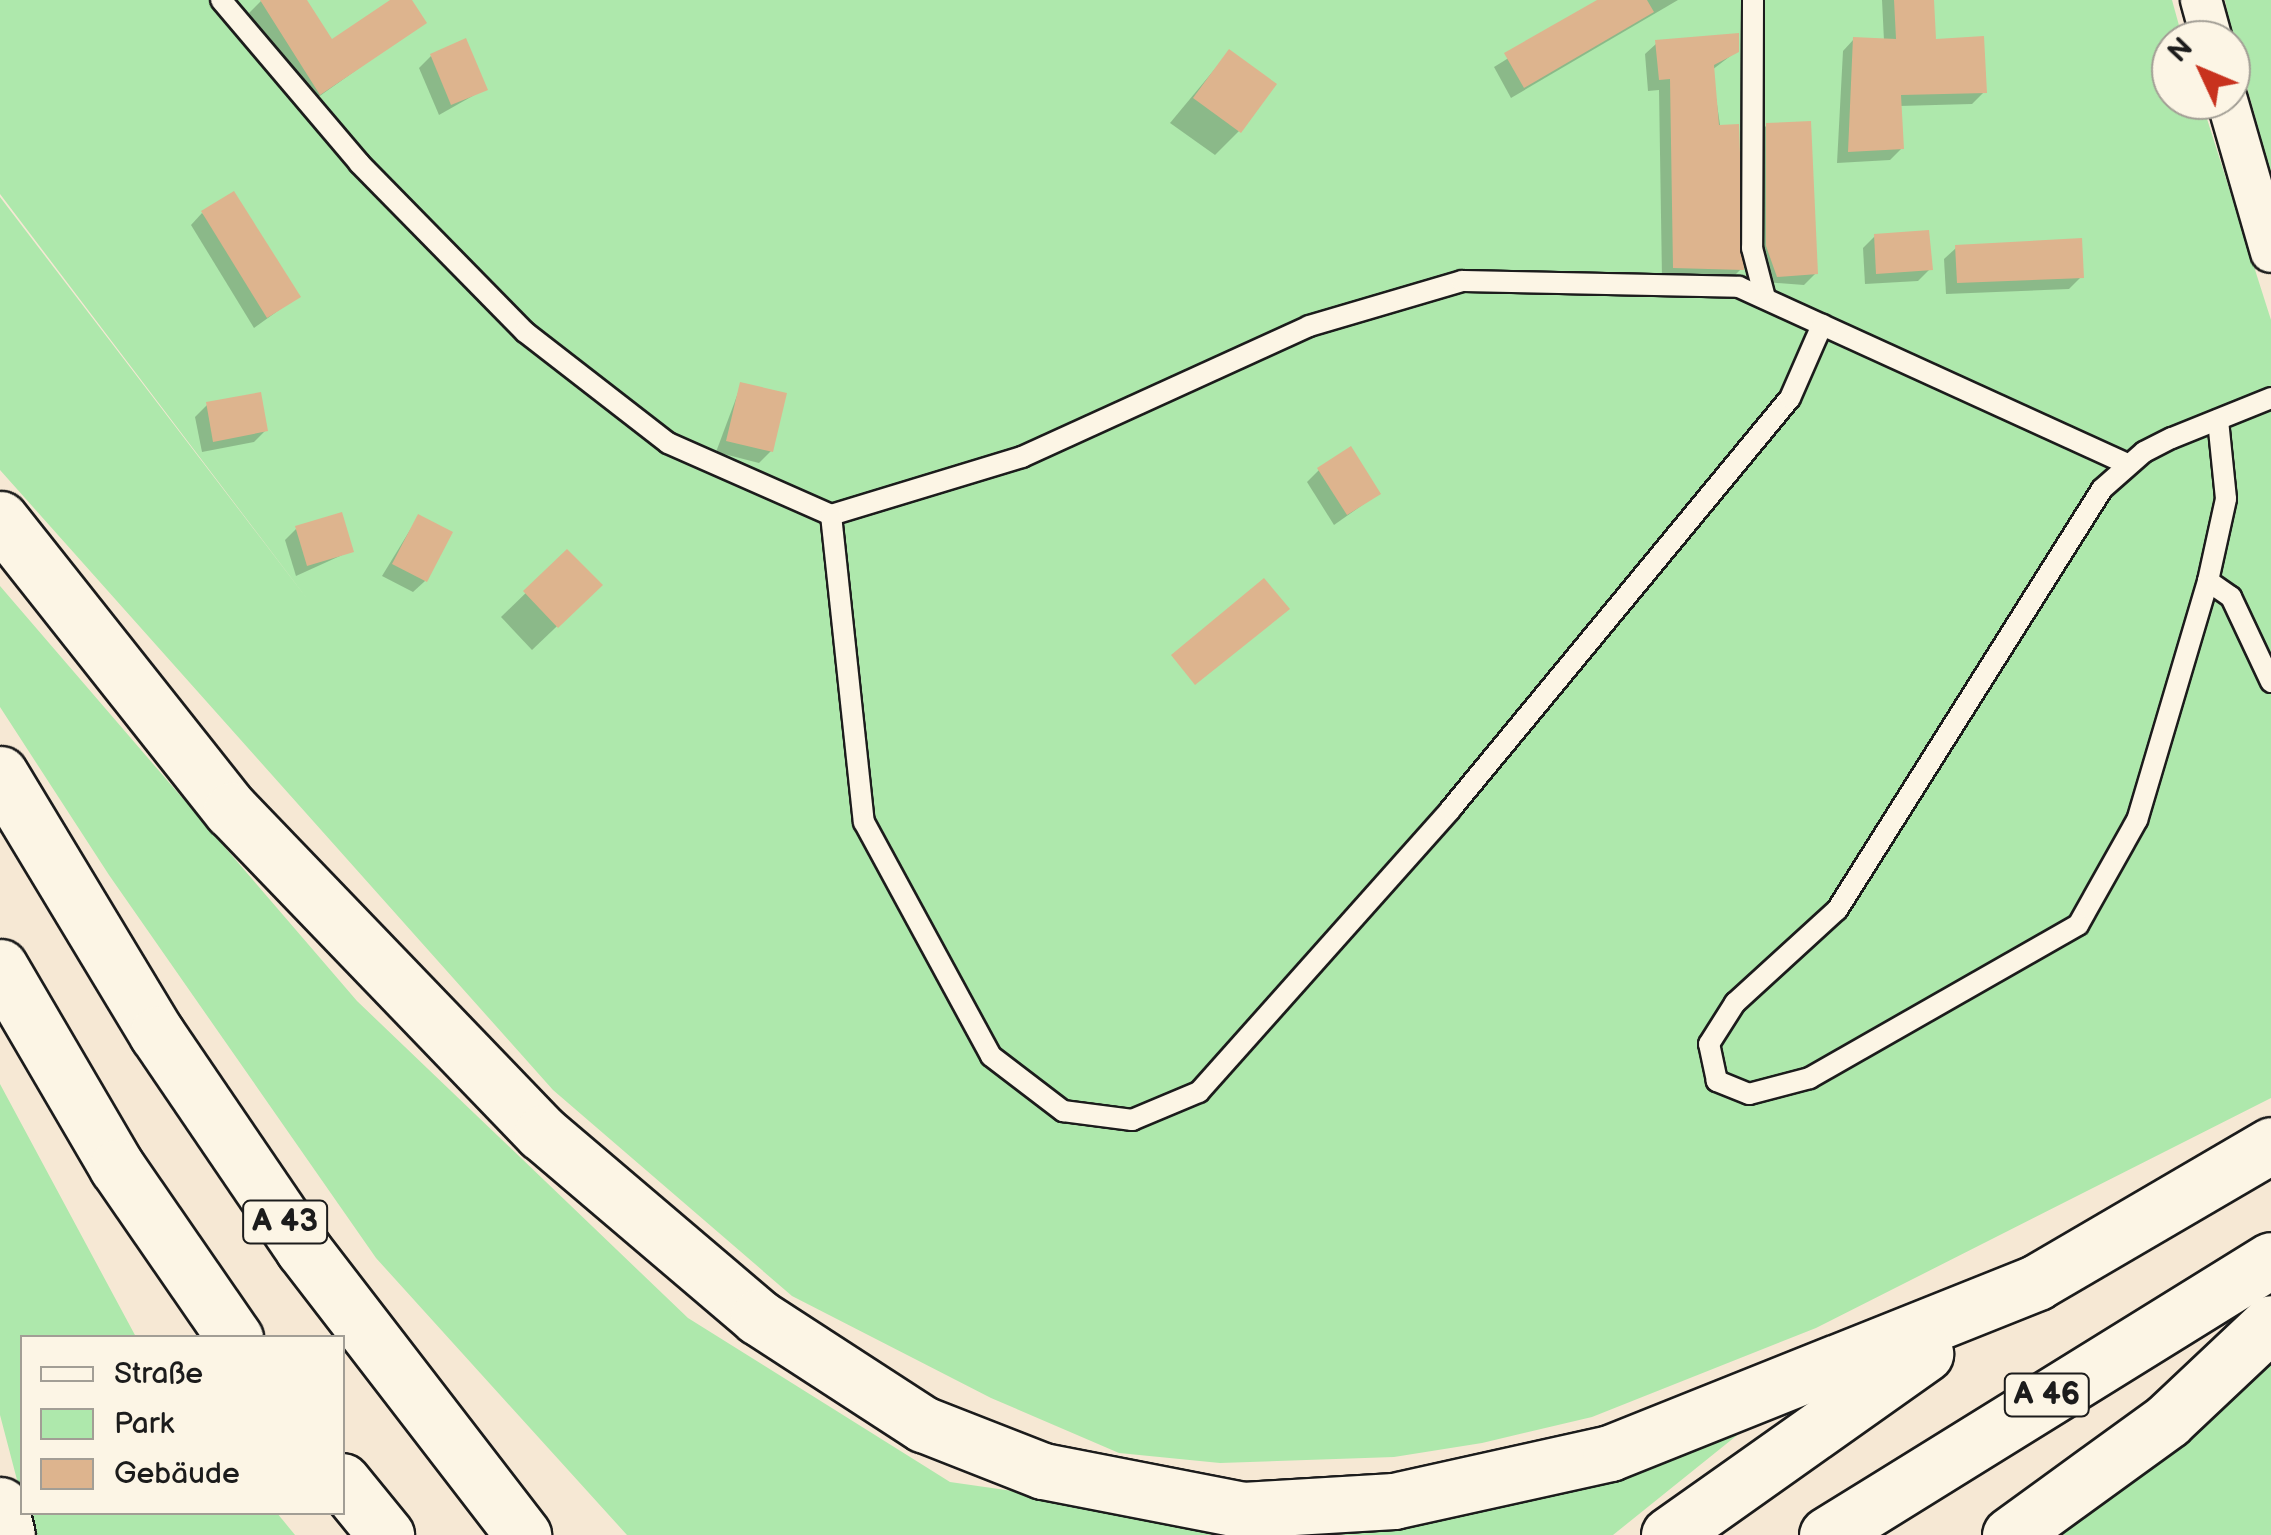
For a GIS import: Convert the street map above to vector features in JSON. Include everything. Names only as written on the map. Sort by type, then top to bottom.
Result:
[{"type":"main road","points":[[0,519],[231,810],[542,1133],[758,1317],[923,1424],[1043,1470],[1243,1510],[1394,1501],[1610,1453],[2037,1282]]},
{"type":"main road","name":"A 43","points":[[0,774],[156,1034],[303,1249],[522,1535]]},
{"type":"main road","points":[[0,967],[116,1166],[233,1335]]},
{"type":"main road","points":[[1669,1535],[2037,1282],[2271,1145]]},
{"type":"main road","name":"A 46","points":[[1827,1535],[2271,1260]]},
{"type":"main road","points":[[2010,1535],[2168,1420],[2271,1323]]},
{"type":"main road","points":[[345,1485],[386,1535]]},
{"type":"main road","points":[[0,1505],[8,1535]]},
{"type":"street","points":[[2233,120],[2271,252]]},
{"type":"lane","points":[[220,0],[358,163],[525,332],[668,443],[831,515],[1022,457],[1213,366],[1426,287],[1692,280],[1765,298],[2127,464]]},
{"type":"lane","points":[[1753,0],[1752,248],[1765,298]]},
{"type":"lane","points":[[831,515],[864,822],[991,1056],[1063,1111],[1132,1120],[1199,1092],[1450,810],[1790,398],[1822,325]]},
{"type":"lane","points":[[2218,420],[2226,499],[2208,581],[2138,820],[2078,925],[1810,1078],[1750,1094],[1717,1080],[1709,1044],[1735,1003],[1837,910],[2075,524],[2127,464],[2218,420],[2271,398]]},
{"type":"lane","points":[[2208,581],[2230,597],[2271,682]]},
{"type":"green space","points":[[0,0],[2172,0],[2178,20],[2151,20],[2151,120],[2207,120],[2271,320],[2271,1098],[1816,1328],[1592,1417],[1482,1443],[1394,1457],[1220,1463],[1119,1453],[991,1398],[792,1296],[553,1090],[0,470],[0,197],[308,600],[0,194]]},
{"type":"green space","points":[[2225,0],[2271,0],[2271,175],[2251,102],[2251,20],[2229,20]]},
{"type":"green space","points":[[0,586],[357,1001],[688,1318],[950,1482],[1228,1522],[1756,1420],[1613,1535],[627,1535],[376,1258],[109,875],[0,707]]},
{"type":"green space","points":[[0,1084],[135,1335],[20,1335],[20,1491],[0,1415]]},
{"type":"green space","points":[[2271,1351],[2271,1535],[2048,1535]]},
{"type":"green space","points":[[27,1515],[279,1515],[295,1535],[32,1535]]},
{"type":"building","points":[[260,0],[307,0],[332,39],[390,0],[412,0],[427,23],[320,95]]},
{"type":"building","points":[[1597,0],[1647,0],[1654,12],[1524,88],[1504,53]]},
{"type":"building","points":[[1894,0],[1934,0],[1936,39],[1984,36],[1987,93],[1901,95],[1904,149],[1848,152],[1853,37],[1896,39]]},
{"type":"building","points":[[1739,33],[1739,52],[1714,65],[1719,125],[1739,124],[1744,270],[1673,268],[1670,79],[1659,80],[1655,40]]},
{"type":"building","points":[[466,38],[488,90],[451,105],[430,54]]},
{"type":"building","points":[[1229,49],[1277,84],[1241,133],[1193,98]]},
{"type":"building","points":[[1811,121],[1818,274],[1777,277],[1766,246],[1766,123]]},
{"type":"building","points":[[234,191],[301,297],[267,318],[201,211]]},
{"type":"building","points":[[1929,230],[1933,270],[1876,274],[1874,234]]},
{"type":"building","points":[[2082,238],[2084,278],[1957,283],[1955,245]]},
{"type":"building","points":[[740,382],[787,393],[773,452],[726,441]]},
{"type":"building","points":[[261,392],[268,431],[213,442],[206,402]]},
{"type":"building","points":[[1351,446],[1381,494],[1347,515],[1317,468]]},
{"type":"building","points":[[342,512],[354,552],[307,566],[295,526]]},
{"type":"building","points":[[418,514],[453,532],[427,582],[392,564]]},
{"type":"building","points":[[567,549],[603,585],[558,628],[523,591]]},
{"type":"building","points":[[1264,578],[1290,609],[1195,685],[1171,655]]}]
